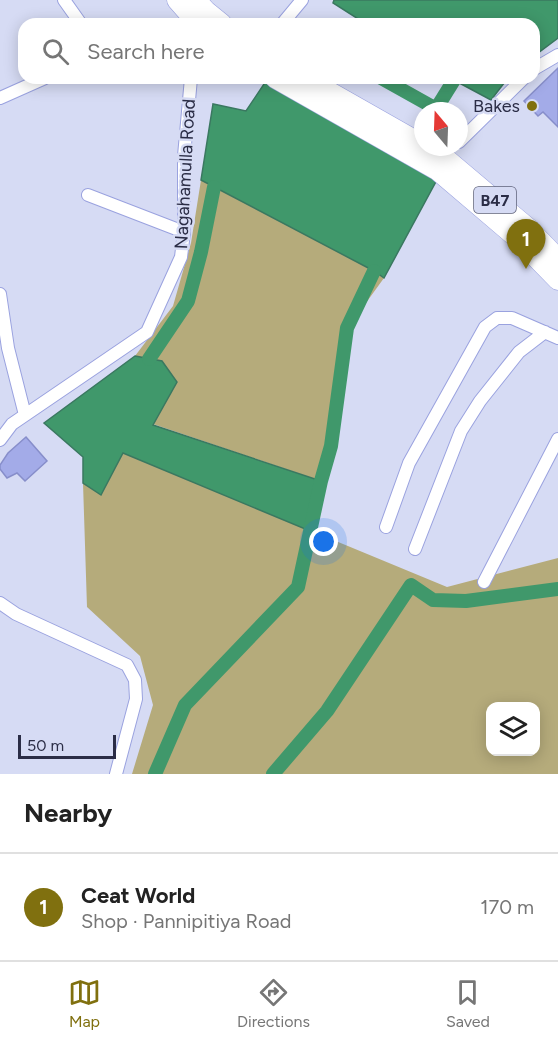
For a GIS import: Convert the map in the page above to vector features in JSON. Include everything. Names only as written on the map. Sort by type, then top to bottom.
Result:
[{"type":"main road","points":[[177,0],[198,16]]},
{"type":"main road","name":"B47","points":[[288,84],[446,158],[528,228],[558,259]]},
{"type":"main road","name":"B47","points":[[316,84],[414,140]]},
{"type":"main road","name":"B47","points":[[446,158],[558,280]]},
{"type":"street","points":[[64,0],[77,18]]},
{"type":"street","points":[[287,18],[302,0]]},
{"type":"street","points":[[540,66],[558,55]]},
{"type":"street","points":[[0,98],[32,84]]},
{"type":"street","name":"Nagahamulla Road","points":[[0,440],[12,424],[147,332],[181,257],[184,232],[184,156],[190,84]]},
{"type":"street","points":[[468,133],[518,84]]},
{"type":"street","points":[[88,195],[184,232]]},
{"type":"street","points":[[0,294],[8,348],[25,415]]},
{"type":"street","points":[[386,527],[409,463],[485,327],[497,318],[512,318],[558,338]]},
{"type":"street","points":[[415,549],[461,431],[480,401],[519,352],[545,332]]},
{"type":"street","points":[[484,582],[558,439]]},
{"type":"street","points":[[0,603],[16,614],[127,665],[135,680],[136,699],[116,774]]},
{"type":"shaded area","points":[[334,0],[558,0],[558,38],[540,52],[540,18],[357,18],[333,3]]},
{"type":"shaded area","points":[[264,84],[278,84],[439,176],[384,278],[201,180],[213,104],[246,111]]},
{"type":"shaded area","points":[[461,84],[503,84],[491,100]]},
{"type":"shaded area","points":[[201,180],[384,278],[347,329],[331,446],[321,481],[153,424],[162,361],[135,356],[173,306],[191,243]]},
{"type":"shaded area","points":[[135,356],[162,361],[177,382],[153,425],[321,481],[310,531],[123,453],[101,495],[83,483],[83,457],[44,423]]},
{"type":"shaded area","points":[[123,453],[447,587],[558,558],[558,774],[132,774],[153,705],[140,656],[87,607],[83,483],[101,495]]},
{"type":"building","points":[[558,68],[558,127],[543,112],[538,116],[524,101]]},
{"type":"building","points":[[26,437],[47,461],[25,481],[17,473],[7,478],[0,469],[0,465],[8,453]]},
{"type":"waterway","points":[[392,84],[424,102]]},
{"type":"waterway","points":[[440,102],[452,84]]},
{"type":"waterway","points":[[149,359],[188,301],[214,187]]},
{"type":"waterway","points":[[155,774],[185,705],[298,587],[331,446],[347,328],[374,271]]},
{"type":"waterway","points":[[273,774],[327,711],[411,585],[433,600],[466,601],[558,589]]},
{"type":"place","name":"Bakes","points":[[532,106]]},
{"type":"place","name":"Ceat World","points":[[526,269]]}]
